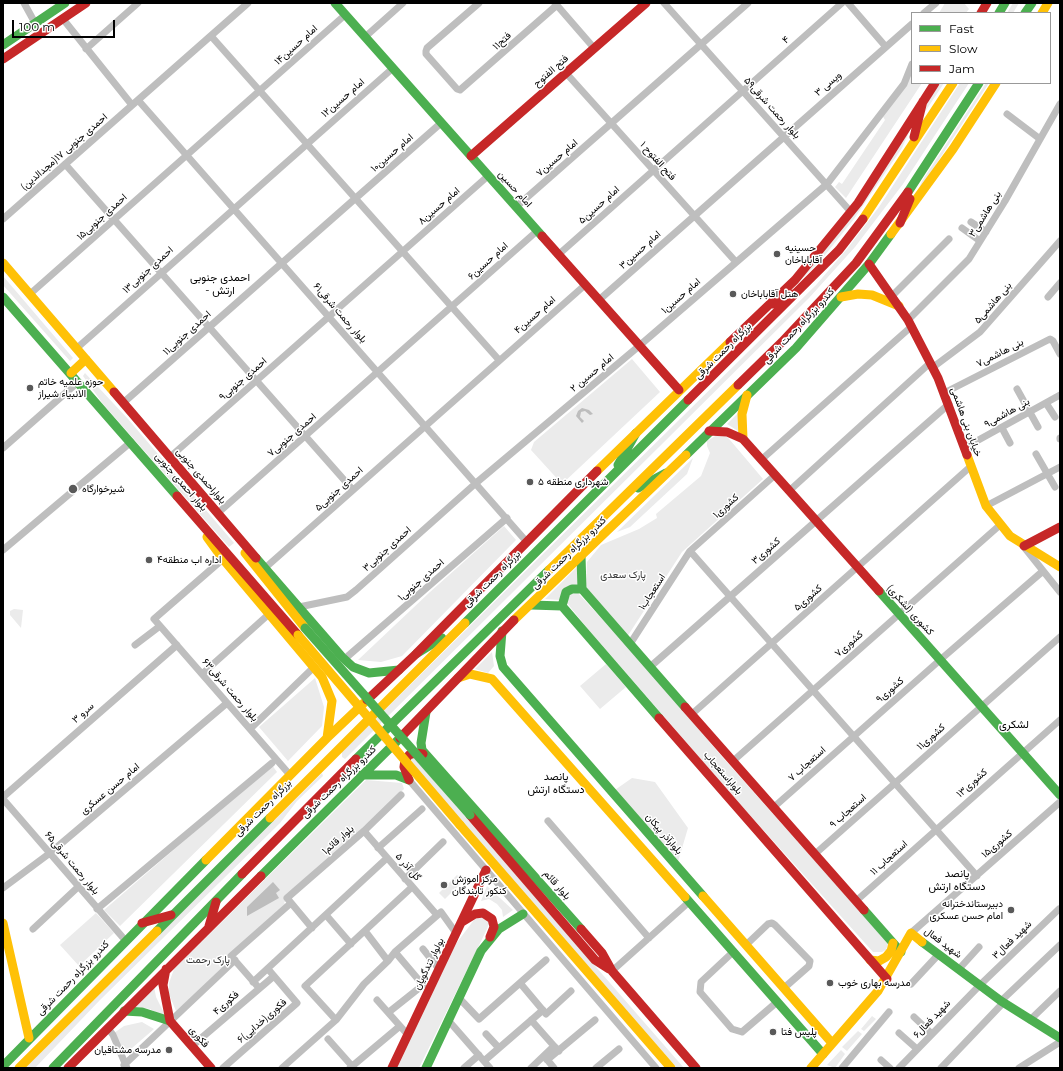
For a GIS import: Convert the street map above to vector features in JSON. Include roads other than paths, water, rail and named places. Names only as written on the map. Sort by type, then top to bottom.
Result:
[{"type":"main road","points":[[3,45],[65,3]]},
{"type":"main road","points":[[3,59],[86,3]]},
{"type":"main road","name":"امام حسین","points":[[335,3],[679,390]]},
{"type":"main road","name":"فتح الفتوح","points":[[471,156],[646,3]]},
{"type":"main road","points":[[982,12],[987,3]]},
{"type":"main road","points":[[1000,12],[1005,3]]},
{"type":"main road","points":[[1026,12],[1032,3]]},
{"type":"main road","points":[[1043,12],[1048,3]]},
{"type":"main road","points":[[679,390],[772,304],[804,270],[851,212],[934,84]]},
{"type":"main road","name":"بزرگراه رحمت شرقی","points":[[19,1068],[460,626],[611,478],[839,250],[868,213],[952,84]]},
{"type":"main road","points":[[53,1068],[340,774],[516,600],[625,496],[825,297],[856,263],[920,176],[978,84]]},
{"type":"main road","name":"کندرو بزرگراه رحمت شرقی","points":[[68,1068],[209,926],[426,712],[502,631],[531,605],[796,348],[869,264],[900,223],[953,150],[995,84]]},
{"type":"main road","points":[[910,149],[923,101]]},
{"type":"main road","points":[[900,223],[920,176]]},
{"type":"main road","name":"بلواراحمدی جنوبی","points":[[3,263],[299,608],[353,667],[369,673],[399,670]]},
{"type":"main road","name":"خیابان بنی هاشمی","points":[[869,264],[910,323],[931,366],[949,404],[970,467],[986,506],[1010,536],[1060,567]]},
{"type":"main road","points":[[772,304],[801,289]]},
{"type":"main road","points":[[841,297],[858,294],[872,295],[899,306]]},
{"type":"main road","name":"بلوار احمدی جنوبی","points":[[3,297],[200,521],[204,532],[222,559],[322,677],[332,701],[326,738]]},
{"type":"main road","points":[[71,373],[86,359]]},
{"type":"main road","name":"کندرو بزرگراه رحمت شرقی","points":[[3,1066],[125,940],[326,738],[416,654],[526,540],[679,390]]},
{"type":"main road","points":[[709,431],[731,433],[743,439],[742,414],[747,395]]},
{"type":"main road","points":[[611,478],[636,433]]},
{"type":"main road","name":"کشوری (لشکری)","points":[[743,439],[1060,795]]},
{"type":"main road","points":[[625,496],[666,473]]},
{"type":"main road","points":[[218,513],[302,632],[460,825],[671,1068]]},
{"type":"main road","points":[[200,521],[470,815],[595,960],[612,971]]},
{"type":"main road","points":[[1024,546],[1060,527]]},
{"type":"main road","points":[[531,605],[562,606],[566,592],[572,589],[582,589],[581,556]]},
{"type":"main road","name":"بلواراستعجاب","points":[[582,589],[902,952]]},
{"type":"main road","name":"بلواراستعجاب","points":[[562,606],[887,979]]},
{"type":"main road","points":[[416,654],[460,626]]},
{"type":"main road","points":[[492,679],[495,671],[503,667],[500,656],[502,631]]},
{"type":"main road","points":[[322,677],[337,687],[345,682],[348,674],[345,657]]},
{"type":"main road","name":"بلوارآذر پیکان","points":[[503,667],[832,1043]]},
{"type":"main road","points":[[457,679],[470,674],[492,679],[822,1054]]},
{"type":"main road","name":"بلوار قائم","points":[[426,712],[421,743],[422,750],[602,953],[612,971],[696,1068]]},
{"type":"main road","points":[[553,748],[564,737]]},
{"type":"main road","points":[[409,780],[404,767],[405,760],[409,755],[416,753],[429,757]]},
{"type":"main road","points":[[327,760],[340,774]]},
{"type":"main road","points":[[361,776],[396,775],[409,780]]},
{"type":"main road","points":[[642,850],[653,838]]},
{"type":"main road","name":"بولوار تندگویان","points":[[392,1068],[486,870]]},
{"type":"main road","points":[[689,902],[700,893]]},
{"type":"main road","points":[[209,926],[216,900]]},
{"type":"main road","points":[[461,923],[475,914],[483,913],[492,919],[494,927],[490,938]]},
{"type":"main road","points":[[426,1068],[481,951],[490,938],[499,929],[524,914]]},
{"type":"main road","points":[[142,923],[172,915]]},
{"type":"main road","points":[[3,923],[29,1038]]},
{"type":"main road","name":"شهید فعال","points":[[812,1068],[822,1054],[887,979],[911,933],[1002,1002],[1060,1038]]},
{"type":"main road","points":[[870,960],[878,961],[886,958],[891,951],[893,943]]},
{"type":"main road","points":[[748,969],[758,959]]},
{"type":"main road","points":[[124,1011],[142,1012],[170,1021],[163,984],[166,969]]},
{"type":"main road","points":[[792,1020],[802,1009]]},
{"type":"main road","name":"فکوری","points":[[170,1021],[211,1068]]},
{"type":"street","points":[[24,3],[35,23]]},
{"type":"street","points":[[86,49],[138,3]]},
{"type":"street","name":"احمدی جنوبی ۱۷(مجدالدین)","points":[[3,219],[248,3]]},
{"type":"street","points":[[365,37],[403,3]]},
{"type":"street","name":"۱۱فتح","points":[[479,3],[427,48],[426,51],[426,54],[460,90],[556,4]]},
{"type":"street","name":"۵۹بلوار رحمت شرقی","points":[[664,3],[851,212]]},
{"type":"street","name":"امام حسین۷","points":[[516,207],[748,3]]},
{"type":"street","name":"۴","points":[[653,171],[842,3]]},
{"type":"street","points":[[848,3],[886,47]]},
{"type":"street","points":[[925,12],[936,3]]},
{"type":"street","points":[[556,4],[594,48]]},
{"type":"street","name":"امام حسین۱۴","points":[[187,155],[345,14]]},
{"type":"street","points":[[63,19],[132,105]]},
{"type":"street","name":"ویسی ۳","points":[[694,216],[911,25]]},
{"type":"street","points":[[210,36],[499,360]]},
{"type":"street","name":"امام حسین۱","points":[[639,346],[827,184],[904,84],[911,66]]},
{"type":"street","name":"امام حسین۱۲","points":[[234,209],[306,143],[392,68]]},
{"type":"street","name":"فتح الفتوح ۱","points":[[566,73],[736,262]]},
{"type":"street","name":"بلوار رحمت شرقی۶۱","points":[[138,100],[526,540]]},
{"type":"street","name":"بنی هاشمی۳","points":[[761,460],[837,393],[910,323],[969,260],[1060,104]]},
{"type":"street","points":[[1007,114],[1040,139]]},
{"type":"street","name":"امام حسین۱۰","points":[[282,263],[441,123]]},
{"type":"street","name":"احمدی جنوبی۱۵","points":[[30,294],[187,155]]},
{"type":"street","points":[[65,164],[353,490]]},
{"type":"street","name":"امام حسین۵","points":[[558,254],[653,171]]},
{"type":"street","name":"امام حسین۸","points":[[330,317],[402,251],[488,176]]},
{"type":"street","name":"احمدی جنوبی۱۳","points":[[77,348],[161,272],[234,209]]},
{"type":"street","name":"امام حسین۳","points":[[599,300],[694,216]]},
{"type":"street","points":[[971,222],[986,232]]},
{"type":"street","points":[[962,228],[980,241]]},
{"type":"street","name":"امام حسین۶","points":[[378,372],[537,230]]},
{"type":"street","points":[[892,296],[949,239]]},
{"type":"street","name":"بنی هاشمی۵","points":[[790,491],[860,427],[931,366],[980,332],[1058,249],[1060,241]]},
{"type":"street","name":"احمدی جنوبی۱۱","points":[[123,403],[282,263]]},
{"type":"street","points":[[1048,297],[1060,283]]},
{"type":"street","name":"امام حسین۴","points":[[426,425],[585,285]]},
{"type":"street","name":"احمدی جنوبی۹","points":[[170,457],[330,317]]},
{"type":"street","name":"بنی هاشمی۷","points":[[944,393],[1050,339],[1053,340],[1060,354]]},
{"type":"street","name":"۲ امام حسین","points":[[476,483],[639,346]]},
{"type":"street","name":"احمدی جنوبی۷","points":[[218,513],[378,372]]},
{"type":"street","points":[[3,448],[78,382]]},
{"type":"street","points":[[1017,389],[1038,427]]},
{"type":"street","name":"بنی هاشمی۹","points":[[964,448],[1060,395]]},
{"type":"street","points":[[1046,403],[1055,417]]},
{"type":"street","name":"۳کشوری","points":[[650,667],[949,404]]},
{"type":"street","name":"احمدی جنوبی۵","points":[[265,568],[426,425]]},
{"type":"street","points":[[1002,428],[1010,442]]},
{"type":"street","points":[[3,550],[131,442]]},
{"type":"street","points":[[1036,454],[1055,487]]},
{"type":"street","name":"۵کشوری","points":[[692,714],[970,467]]},
{"type":"street","points":[[986,506],[1060,467]]},
{"type":"street","name":"۱کشوری","points":[[690,551],[775,475]]},
{"type":"street","name":"احمدی جنوبی۳","points":[[299,608],[350,595],[476,483]]},
{"type":"street","name":"احمدی جنوبی۱","points":[[345,657],[507,518]]},
{"type":"street","name":"۷کشوری","points":[[733,761],[812,689],[1000,525]]},
{"type":"street","points":[[1024,546],[1060,592]]},
{"type":"street","points":[[690,551],[976,876]]},
{"type":"street","name":"استعجاب۱","points":[[630,644],[690,551]]},
{"type":"street","name":"بلوار رحمت شرقی۶۳","points":[[222,559],[154,619],[290,774]]},
{"type":"street","name":"۹کشوری","points":[[853,736],[1043,571]]},
{"type":"street","points":[[202,674],[269,614]]},
{"type":"street","points":[[136,645],[160,626]]},
{"type":"street","name":"۱۱کشوری","points":[[894,782],[982,707],[1060,637]]},
{"type":"street","name":"سرو ۳","points":[[3,798],[177,645]]},
{"type":"street","points":[[250,729],[314,667]]},
{"type":"street","name":"امام حسن عسکری","points":[[3,888],[50,853],[227,703]]},
{"type":"street","name":"۱۳کشوری","points":[[936,829],[1060,720]]},
{"type":"street","name":"استعجاب ۷","points":[[774,808],[853,736]]},
{"type":"street","points":[[97,909],[272,763]]},
{"type":"street","points":[[409,780],[656,1068]]},
{"type":"street","name":"استعجاب ۹","points":[[815,854],[894,782]]},
{"type":"street","name":"بلوار قائم۱","points":[[235,960],[231,956],[401,795]]},
{"type":"street","name":"بلوار رحمت شرقی۶۵","points":[[3,798],[125,940]]},
{"type":"street","name":"کشوری۱۵","points":[[911,933],[1060,802]]},
{"type":"street","points":[[378,848],[422,809]]},
{"type":"street","points":[[548,821],[649,938]]},
{"type":"street","name":"استعجاب ۱۱","points":[[856,901],[936,829]]},
{"type":"street","name":"گل آذر ۵","points":[[364,831],[437,915],[441,912],[456,933]]},
{"type":"street","points":[[405,878],[443,842]]},
{"type":"street","points":[[254,982],[387,858]]},
{"type":"street","points":[[33,928],[78,887]]},
{"type":"street","points":[[336,1020],[305,986],[412,887]]},
{"type":"street","points":[[289,901],[312,928]]},
{"type":"street","points":[[612,971],[689,902]]},
{"type":"street","name":"شهید فعال۳","points":[[980,985],[1058,909]]},
{"type":"street","points":[[326,915],[351,944]]},
{"type":"street","points":[[282,1068],[336,1020],[364,984],[388,961],[395,952],[437,915]]},
{"type":"street","points":[[746,945],[768,924],[772,923],[776,925],[810,961],[809,966],[784,988]]},
{"type":"street","points":[[365,931],[388,961]]},
{"type":"street","points":[[941,1068],[1002,1002],[1060,945]]},
{"type":"street","points":[[959,970],[979,947]]},
{"type":"street","points":[[423,949],[439,969]]},
{"type":"street","points":[[389,1012],[423,985],[395,952]]},
{"type":"street","points":[[733,952],[701,982],[700,992],[732,1029],[742,1032],[777,1002]]},
{"type":"street","points":[[911,984],[940,954]]},
{"type":"street","points":[[108,1028],[118,1044],[126,1066],[170,1021],[235,960],[259,988]]},
{"type":"street","points":[[459,998],[479,1019],[546,960]]},
{"type":"street","name":"۶فکوری(خدایی)","points":[[223,1068],[297,1003],[268,969]]},
{"type":"street","name":"فکوری۴","points":[[192,1046],[274,976]]},
{"type":"street","points":[[581,980],[599,985]]},
{"type":"street","points":[[520,983],[544,1012]]},
{"type":"street","name":"شهید فعال۶","points":[[899,1068],[980,985]]},
{"type":"street","points":[[484,1061],[531,1020],[571,991]]},
{"type":"street","points":[[1030,1020],[1060,992]]},
{"type":"street","points":[[377,1000],[408,1035]]},
{"type":"street","points":[[842,1068],[889,1012]]},
{"type":"street","points":[[914,1017],[932,1034]]},
{"type":"street","points":[[448,1020],[490,1068]]},
{"type":"street","points":[[531,1020],[557,1049]]},
{"type":"street","points":[[530,1068],[595,1020]]},
{"type":"street","points":[[328,1039],[351,1067],[400,1026]]},
{"type":"street","points":[[899,1033],[917,1049]]},
{"type":"street","points":[[486,1034],[499,1048]]},
{"type":"street","points":[[1019,1068],[1060,1042]]},
{"type":"street","points":[[596,1068],[620,1049]]},
{"type":"street","points":[[464,1068],[479,1055]]},
{"type":"street","points":[[545,1058],[554,1068]]},
{"type":"street","points":[[881,1060],[890,1068]]},
{"type":"place","name":"حسینیه آقاباباخان","points":[[777,254]]},
{"type":"place","name":"هتل آقاباباخان","points":[[733,294]]},
{"type":"place","name":"حوزه علمیه خاتم الانبیاء شیراز","points":[[30,388]]},
{"type":"place","name":"شهرداری منطقه ۵","points":[[530,482]]},
{"type":"place","name":"شیرخوارگاه","points":[[73,489]]},
{"type":"place","name":"اداره اب منطقه۴","points":[[149,560]]},
{"type":"place","name":"مرکز اموزش کنکور تابندگان","points":[[444,885]]},
{"type":"place","name":"دبیرستاندخترانه امام حسن عسکری","points":[[1011,910]]},
{"type":"place","name":"مدرسه بهاری خوب","points":[[830,983]]},
{"type":"place","name":"پلیس فتا","points":[[773,1032]]},
{"type":"place","name":"مدرسه مشتاقیان","points":[[169,1050]]},
{"type":"district","name":"احمدی جنوبی - ارتش","points":[[220,284]]},
{"type":"district","name":"لشکری","points":[[1014,725]]},
{"type":"district","name":"پانصد دستگاه ارتش","points":[[556,783]]},
{"type":"district","name":"پانصد دستگاه ارتش","points":[[957,880]]},
{"type":"park label","name":"پارک سعدی","points":[[623,575]]},
{"type":"park label","name":"پارک رحمت","points":[[208,960]]}]
